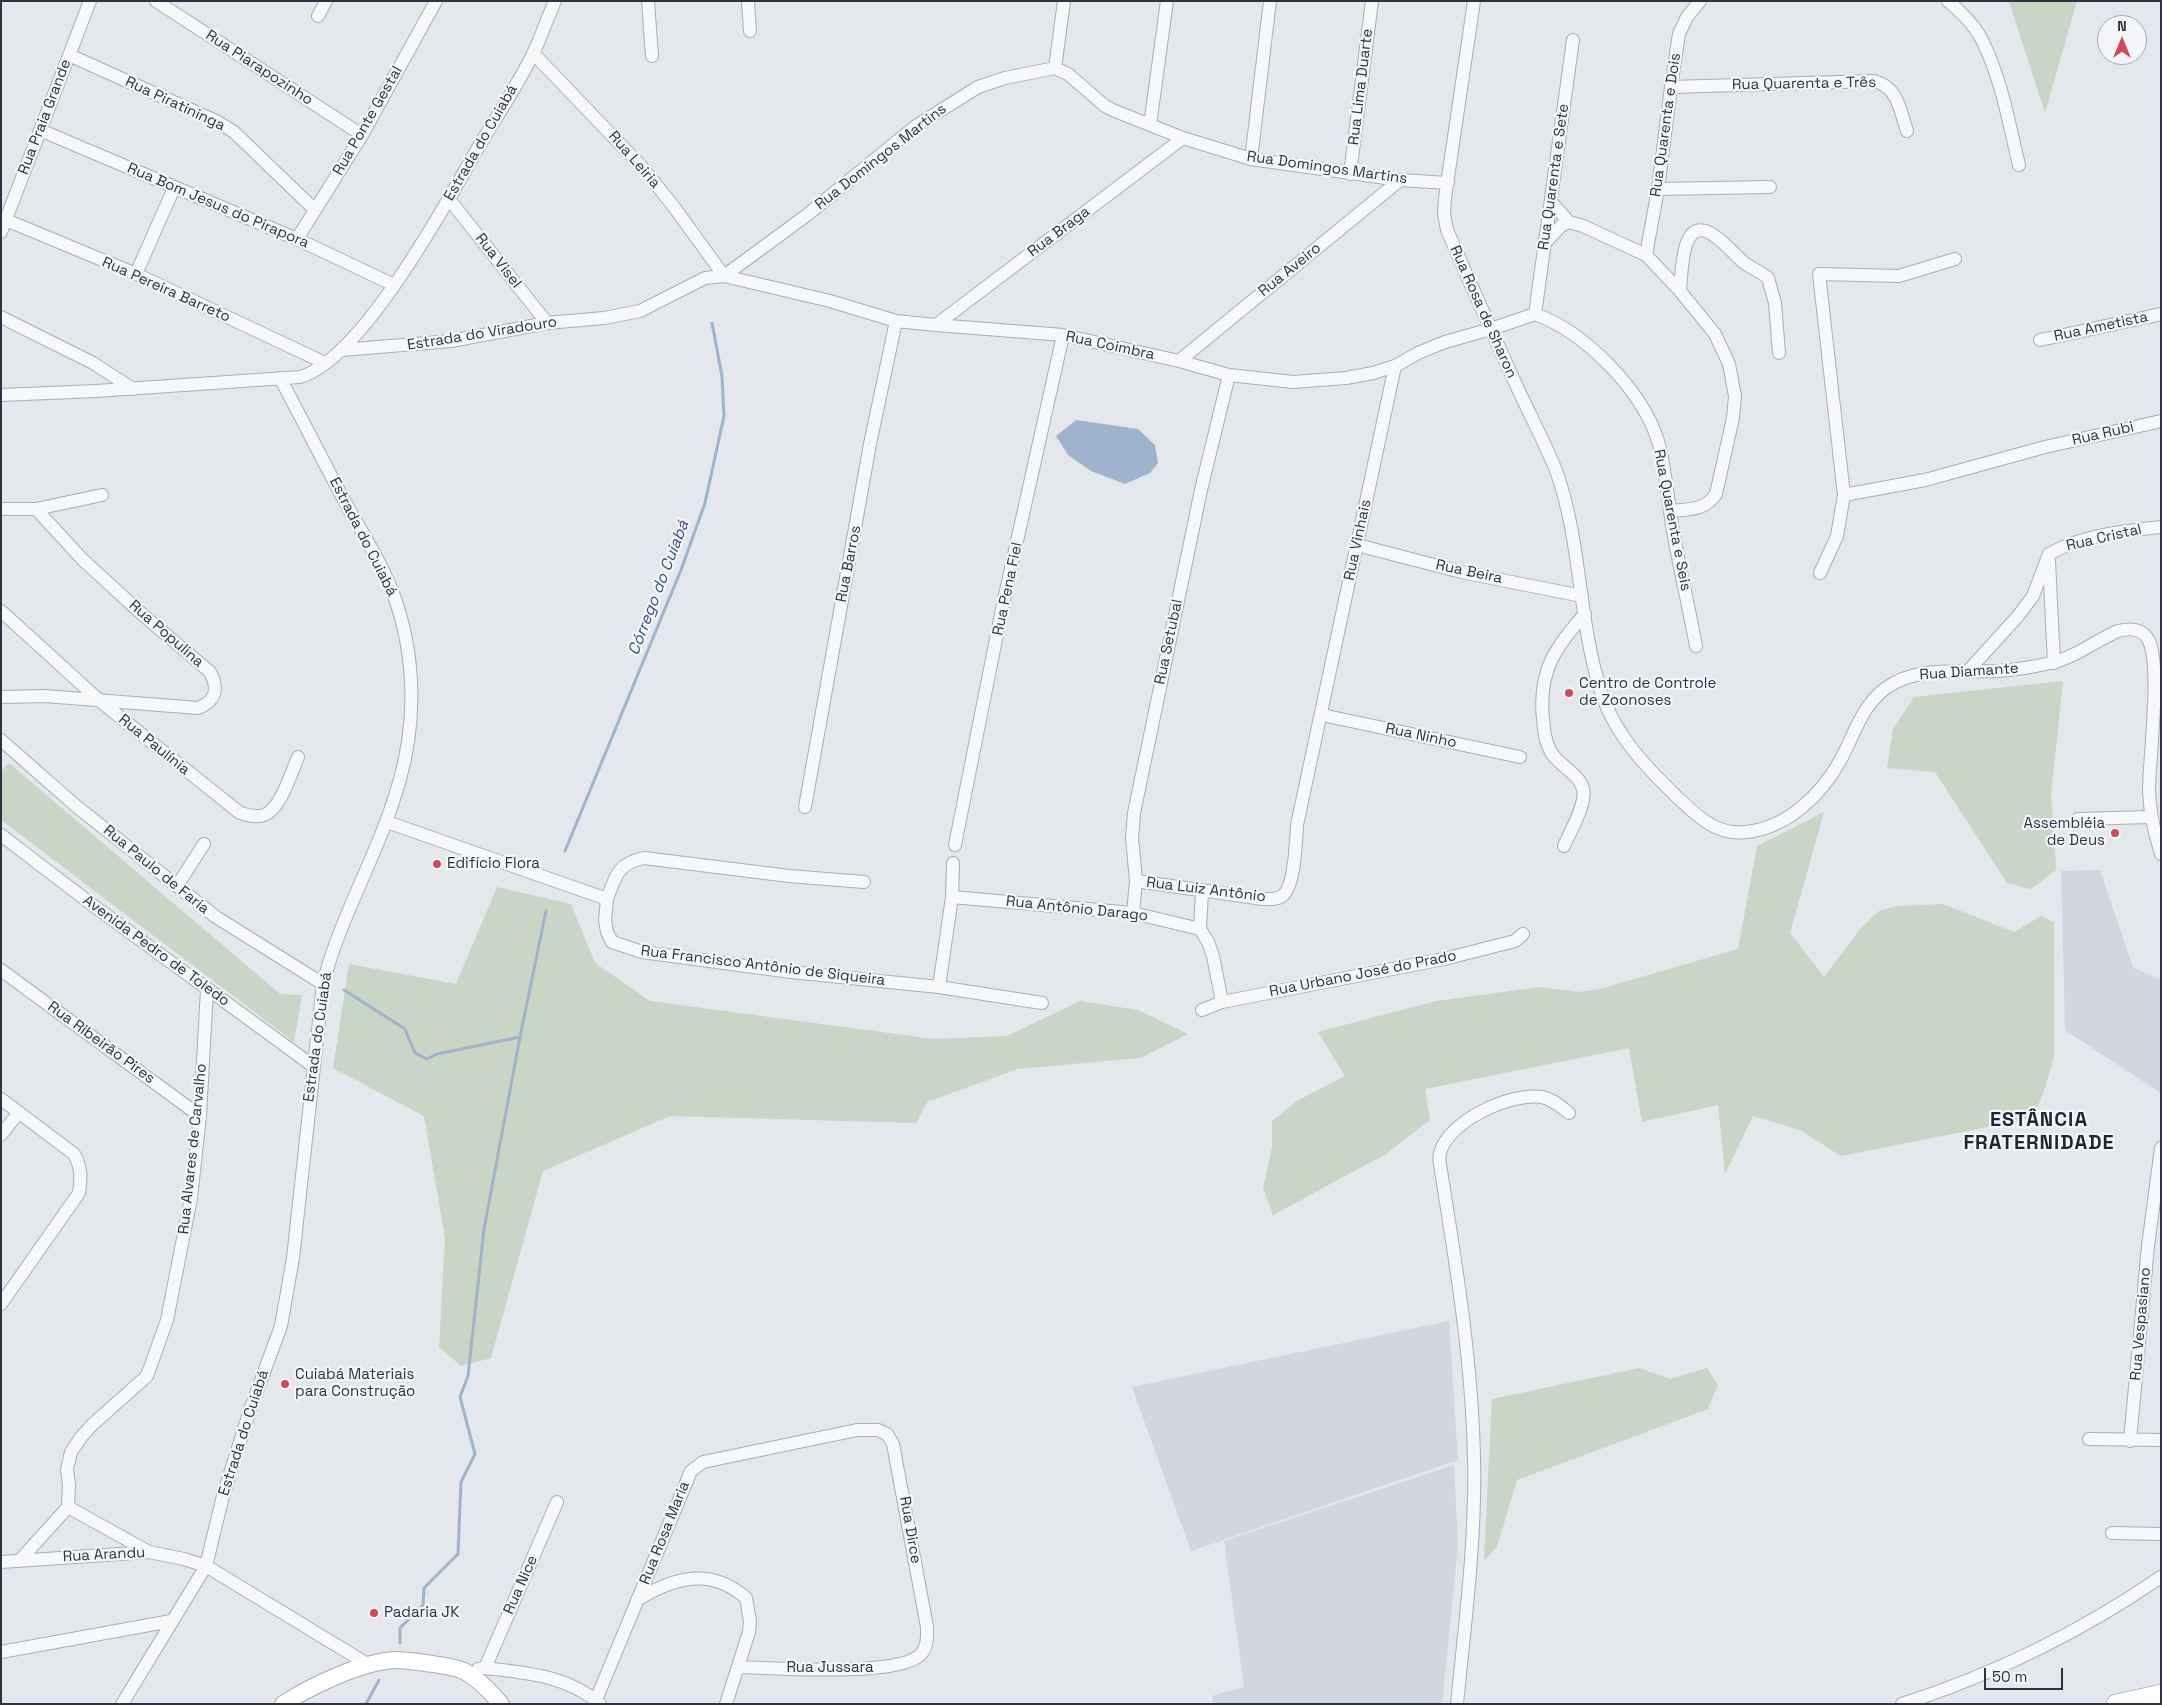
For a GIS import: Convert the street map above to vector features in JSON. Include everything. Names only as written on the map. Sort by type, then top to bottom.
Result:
[{"type":"highway","points":[[2116,1704],[2161,1694]]},
{"type":"main road","points":[[283,1704],[305,1690],[369,1665],[395,1660],[444,1665],[463,1671],[492,1694],[501,1704]]},
{"type":"street","name":"Rua Praia Grande","points":[[3,226],[90,1]]},
{"type":"street","name":"Rua Piarapozinho","points":[[156,1],[362,135]]},
{"type":"street","points":[[318,16],[326,1]]},
{"type":"street","name":"Rua Ponte Gestal","points":[[297,239],[362,135],[436,1]]},
{"type":"street","name":"Estrada do Cuiabá","points":[[342,350],[368,321],[394,285],[449,198],[533,53],[554,1]]},
{"type":"street","points":[[648,1],[652,56]]},
{"type":"street","points":[[748,1],[750,31]]},
{"type":"street","points":[[1055,68],[1064,1]]},
{"type":"street","points":[[1150,125],[1166,1]]},
{"type":"street","points":[[1251,159],[1270,1]]},
{"type":"street","name":"Rua Lima Duarte","points":[[1350,174],[1372,1]]},
{"type":"street","name":"Rua Rosa de Sharon","points":[[1474,1],[1444,214],[1447,230],[1555,470],[1571,532],[1585,614]]},
{"type":"street","name":"Rua Quarenta e Dois","points":[[1646,255],[1658,189],[1670,87],[1680,34],[1687,17],[1700,1]]},
{"type":"street","points":[[1948,1],[1960,11],[1983,41],[2003,97],[2019,165]]},
{"type":"street","name":"Rua Quarenta e Sete","points":[[1535,314],[1573,40]]},
{"type":"street","name":"Rua Leiria","points":[[533,53],[642,167],[674,207],[724,276]]},
{"type":"street","name":"Rua Piratininga","points":[[68,55],[218,122],[234,132],[315,210]]},
{"type":"street","name":"Rua Domingos Martins","points":[[724,276],[806,215],[916,126],[955,99],[978,87],[1005,78],[1055,68],[1068,74],[1105,106],[1183,138],[1251,159],[1350,174],[1448,183]]},
{"type":"street","name":"Rua Quarenta e Três","points":[[1670,87],[1874,81],[1884,83],[1891,88],[1896,96],[1907,131]]},
{"type":"street","name":"Rua Bom Jesus do Pirapora","points":[[40,130],[297,239],[394,285]]},
{"type":"street","name":"Rua Braga","points":[[936,325],[1183,138]]},
{"type":"street","name":"Rua Aveiro","points":[[1179,361],[1400,180]]},
{"type":"street","points":[[1658,189],[1770,187]]},
{"type":"street","points":[[136,274],[174,188]]},
{"type":"street","name":"Rua Visel","points":[[449,198],[548,323]]},
{"type":"street","points":[[1551,202],[1570,222],[1583,226],[1646,255],[1680,290],[1715,334],[1729,364],[1735,396],[1733,418],[1716,494],[1710,502],[1702,507],[1670,511]]},
{"type":"street","points":[[1546,242],[1561,226],[1570,222]]},
{"type":"street","name":"Rua Pereira Barreto","points":[[3,226],[136,274],[325,363]]},
{"type":"street","points":[[1680,290],[1682,266],[1688,237],[1695,231],[1704,231],[1716,236],[1741,260],[1768,278],[1775,303],[1779,353]]},
{"type":"street","points":[[1820,573],[1837,536],[1844,495],[1819,274],[1898,276],[1955,260]]},
{"type":"street","name":"Rua Coimbra","points":[[724,276],[821,298],[896,320],[1064,335],[1179,361],[1229,375],[1293,382],[1346,378],[1373,373],[1395,366],[1418,353],[1491,330]]},
{"type":"street","name":"Estrada do Viradouro","points":[[342,350],[451,341],[548,323],[604,318],[640,311],[705,278],[724,276]]},
{"type":"street","points":[[1491,330],[1535,314]]},
{"type":"street","name":"Rua Quarenta e Seis","points":[[1535,314],[1549,319],[1576,337],[1608,364],[1645,412],[1657,439],[1696,646]]},
{"type":"street","name":"Rua Ametista","points":[[2040,340],[2161,314]]},
{"type":"street","points":[[1,317],[93,363],[133,389]]},
{"type":"street","name":"Rua Barros","points":[[805,808],[870,444],[896,320]]},
{"type":"street","name":"Rua Pena Fiel","points":[[955,845],[1003,604],[1064,335]]},
{"type":"street","points":[[1,395],[133,389],[300,377],[313,373],[342,350]]},
{"type":"street","name":"Rua Vinhais","points":[[1292,876],[1298,824],[1395,366]]},
{"type":"street","name":"Rua Setubal","points":[[1133,913],[1136,881],[1132,844],[1134,813],[1201,490],[1229,375]]},
{"type":"street","name":"Estrada do Cuiabá","points":[[122,1704],[206,1566],[223,1496],[255,1395],[281,1326],[295,1238],[323,984],[330,957],[387,822],[401,777],[408,739],[412,693],[410,667],[405,631],[394,595],[280,378]]},
{"type":"street","name":"Rua Rubi","points":[[1844,495],[1925,480],[2045,447],[2161,421]]},
{"type":"street","points":[[1,509],[36,509],[102,496]]},
{"type":"street","name":"Rua Populina","points":[[1,697],[45,696],[198,708],[207,704],[214,697],[215,680],[210,672],[143,615],[83,560],[36,509]]},
{"type":"street","name":"Rua Cristal","points":[[2049,554],[2060,547],[2080,541],[2125,531],[2161,527]]},
{"type":"street","name":"Rua Beira","points":[[1357,545],[1461,572],[1582,596]]},
{"type":"street","points":[[2049,554],[2054,662]]},
{"type":"street","points":[[1969,670],[2018,616],[2033,596],[2049,554]]},
{"type":"street","name":"Rua Paulínia","points":[[1,611],[100,701],[240,813],[252,816],[264,815],[274,808],[282,796],[298,757]]},
{"type":"street","points":[[1564,846],[1581,807],[1584,790],[1581,783],[1555,758],[1550,750],[1544,735],[1542,686],[1546,669],[1556,648],[1585,614]]},
{"type":"street","name":"Rua Diamante","points":[[1585,614],[1603,696],[1628,744],[1647,767],[1695,814],[1713,827],[1728,832],[1747,832],[1767,827],[1785,820],[1800,808],[1822,788],[1839,763],[1859,720],[1869,704],[1882,691],[1897,681],[1908,676],[1923,674],[1969,670],[1998,671],[2054,662],[2071,656],[2101,639],[2127,629],[2137,630],[2148,640],[2154,657],[2155,671],[2149,788],[2150,817],[2161,854]]},
{"type":"street","name":"Rua Ninho","points":[[1322,715],[1520,757]]},
{"type":"street","name":"Rua Paulo de Faria","points":[[1,740],[76,806],[216,917],[249,940],[323,984]]},
{"type":"street","points":[[2078,819],[2150,817]]},
{"type":"street","points":[[387,822],[606,899],[615,877],[623,866],[632,860],[644,858],[788,876],[864,882]]},
{"type":"street","name":"Avenida Pedro de Toledo","points":[[1,835],[207,990],[313,1066]]},
{"type":"street","points":[[177,886],[204,844]]},
{"type":"street","points":[[939,987],[952,897],[953,863]]},
{"type":"street","name":"Rua Luiz Antônio","points":[[1136,881],[1263,900],[1276,899],[1283,896],[1288,890],[1292,876]]},
{"type":"street","points":[[1202,892],[1200,930],[1208,942],[1213,956],[1222,1002]]},
{"type":"street","name":"Rua Antônio Darago","points":[[952,897],[1133,913],[1200,930]]},
{"type":"street","name":"Rua Francisco Antônio de Siqueira","points":[[606,899],[605,920],[607,932],[612,942],[624,948],[782,971],[939,987],[1042,1003]]},
{"type":"street","name":"Rua Urbano José do Prado","points":[[1202,1010],[1222,1002],[1444,959],[1515,941],[1523,934]]},
{"type":"street","name":"Rua Ribeirão Pires","points":[[1,970],[200,1116]]},
{"type":"street","name":"Rua Alvares de Carvalho","points":[[68,1507],[70,1485],[67,1468],[71,1452],[93,1424],[147,1376],[158,1348],[174,1292],[191,1198],[200,1116],[207,990]]},
{"type":"street","points":[[1457,1704],[1473,1517],[1474,1457],[1465,1331],[1440,1154],[1444,1144],[1468,1120],[1481,1111],[1501,1102],[1542,1097],[1569,1113]]},
{"type":"street","points":[[1,1098],[74,1154],[80,1165],[82,1178],[79,1193],[1,1304]]},
{"type":"street","points":[[1,1135],[19,1112]]},
{"type":"street","name":"Rua Vespasiano","points":[[2130,1441],[2154,1247],[2161,1148]]},
{"type":"street","name":"Rua Rosa Maria","points":[[598,1702],[691,1471],[696,1465],[720,1458],[857,1430]]},
{"type":"street","name":"Rua Dirce","points":[[857,1430],[878,1430],[886,1434],[893,1444],[927,1627],[928,1640],[919,1657]]},
{"type":"street","points":[[2089,1439],[2161,1440]]},
{"type":"street","name":"Rua Nice","points":[[485,1668],[557,1502]]},
{"type":"street","points":[[21,1559],[68,1507],[149,1552]]},
{"type":"street","points":[[2112,1533],[2161,1534]]},
{"type":"street","name":"Rua Arandu","points":[[1,1562],[21,1559],[149,1552],[184,1559],[206,1566],[369,1665]]},
{"type":"street","points":[[1902,1704],[1947,1690],[1983,1675],[2110,1609],[2161,1577]]},
{"type":"street","points":[[638,1600],[654,1590],[673,1582],[709,1579],[724,1582],[746,1598],[750,1620],[749,1632],[726,1704]]},
{"type":"street","points":[[1,1652],[171,1621]]},
{"type":"street","name":"Rua Jussara","points":[[739,1667],[878,1668],[909,1662],[919,1657]]},
{"type":"street","points":[[463,1671],[485,1668],[548,1676],[578,1688],[598,1702]]},
{"type":"shaded area","points":[[2100,870],[2133,968],[2161,980],[2161,1093],[2065,1030],[2061,871]]},
{"type":"shaded area","points":[[1449,1321],[1458,1460],[1191,1551],[1132,1387]]},
{"type":"shaded area","points":[[1454,1465],[1458,1545],[1442,1704],[1213,1704],[1212,1696],[1244,1687],[1224,1541]]},
{"type":"green space","points":[[2009,1],[2077,1],[2045,113]]},
{"type":"green space","points":[[2063,681],[2051,793],[2056,870],[2031,889],[2007,883],[1935,772],[1887,768],[1893,729],[1914,697]]},
{"type":"green space","points":[[9,763],[280,994],[302,995],[294,1042],[1,820],[1,771]]},
{"type":"green space","points":[[1824,812],[1790,933],[1824,977],[1861,928],[1879,911],[1897,906],[1943,904],[2014,932],[2041,916],[2054,922],[2054,1056],[2045,1088],[2033,1118],[1841,1156],[1800,1130],[1753,1116],[1725,1174],[1718,1105],[1642,1122],[1629,1048],[1425,1089],[1430,1120],[1386,1154],[1273,1215],[1263,1188],[1272,1147],[1272,1121],[1297,1101],[1345,1076],[1318,1032],[1436,1001],[1540,987],[1579,992],[1600,989],[1738,949],[1757,846]]},
{"type":"green space","points":[[497,887],[571,904],[595,963],[650,1001],[934,1039],[1007,1036],[1080,1001],[1138,1010],[1188,1034],[1140,1058],[1018,1069],[927,1102],[916,1123],[670,1116],[543,1171],[491,1358],[461,1366],[439,1347],[445,1238],[424,1116],[333,1068],[349,964],[456,984]]},
{"type":"green space","points":[[1639,1368],[1670,1379],[1707,1368],[1718,1385],[1708,1409],[1517,1480],[1497,1547],[1484,1561],[1492,1399]]},
{"type":"water","points":[[1076,420],[1138,429],[1155,445],[1158,463],[1150,473],[1125,484],[1091,471],[1068,455],[1056,436]]},
{"type":"waterway","name":"Córrego do Cuiabá","points":[[565,851],[681,570],[705,503],[724,416],[722,376],[712,323]]},
{"type":"waterway","points":[[400,1643],[400,1628],[423,1605],[424,1588],[458,1554],[461,1482],[475,1454],[460,1397],[468,1376],[484,1229],[546,911]]},
{"type":"waterway","points":[[344,990],[405,1029],[415,1053],[427,1059],[437,1054],[520,1037]]},
{"type":"waterway","points":[[366,1704],[379,1680]]},
{"type":"place","name":"Centro de Controle de Zoonoses","points":[[1569,693]]},
{"type":"place","name":"Assembléia de Deus","points":[[2115,833]]},
{"type":"place","name":"Edifício Flora","points":[[437,864]]},
{"type":"place","name":"Cuiabá Materiais para Construção","points":[[285,1384]]},
{"type":"place","name":"Padaria JK","points":[[374,1613]]},
{"type":"district","name":"ESTÂNCIA FRATERNIDADE","points":[[2039,1132]]}]
